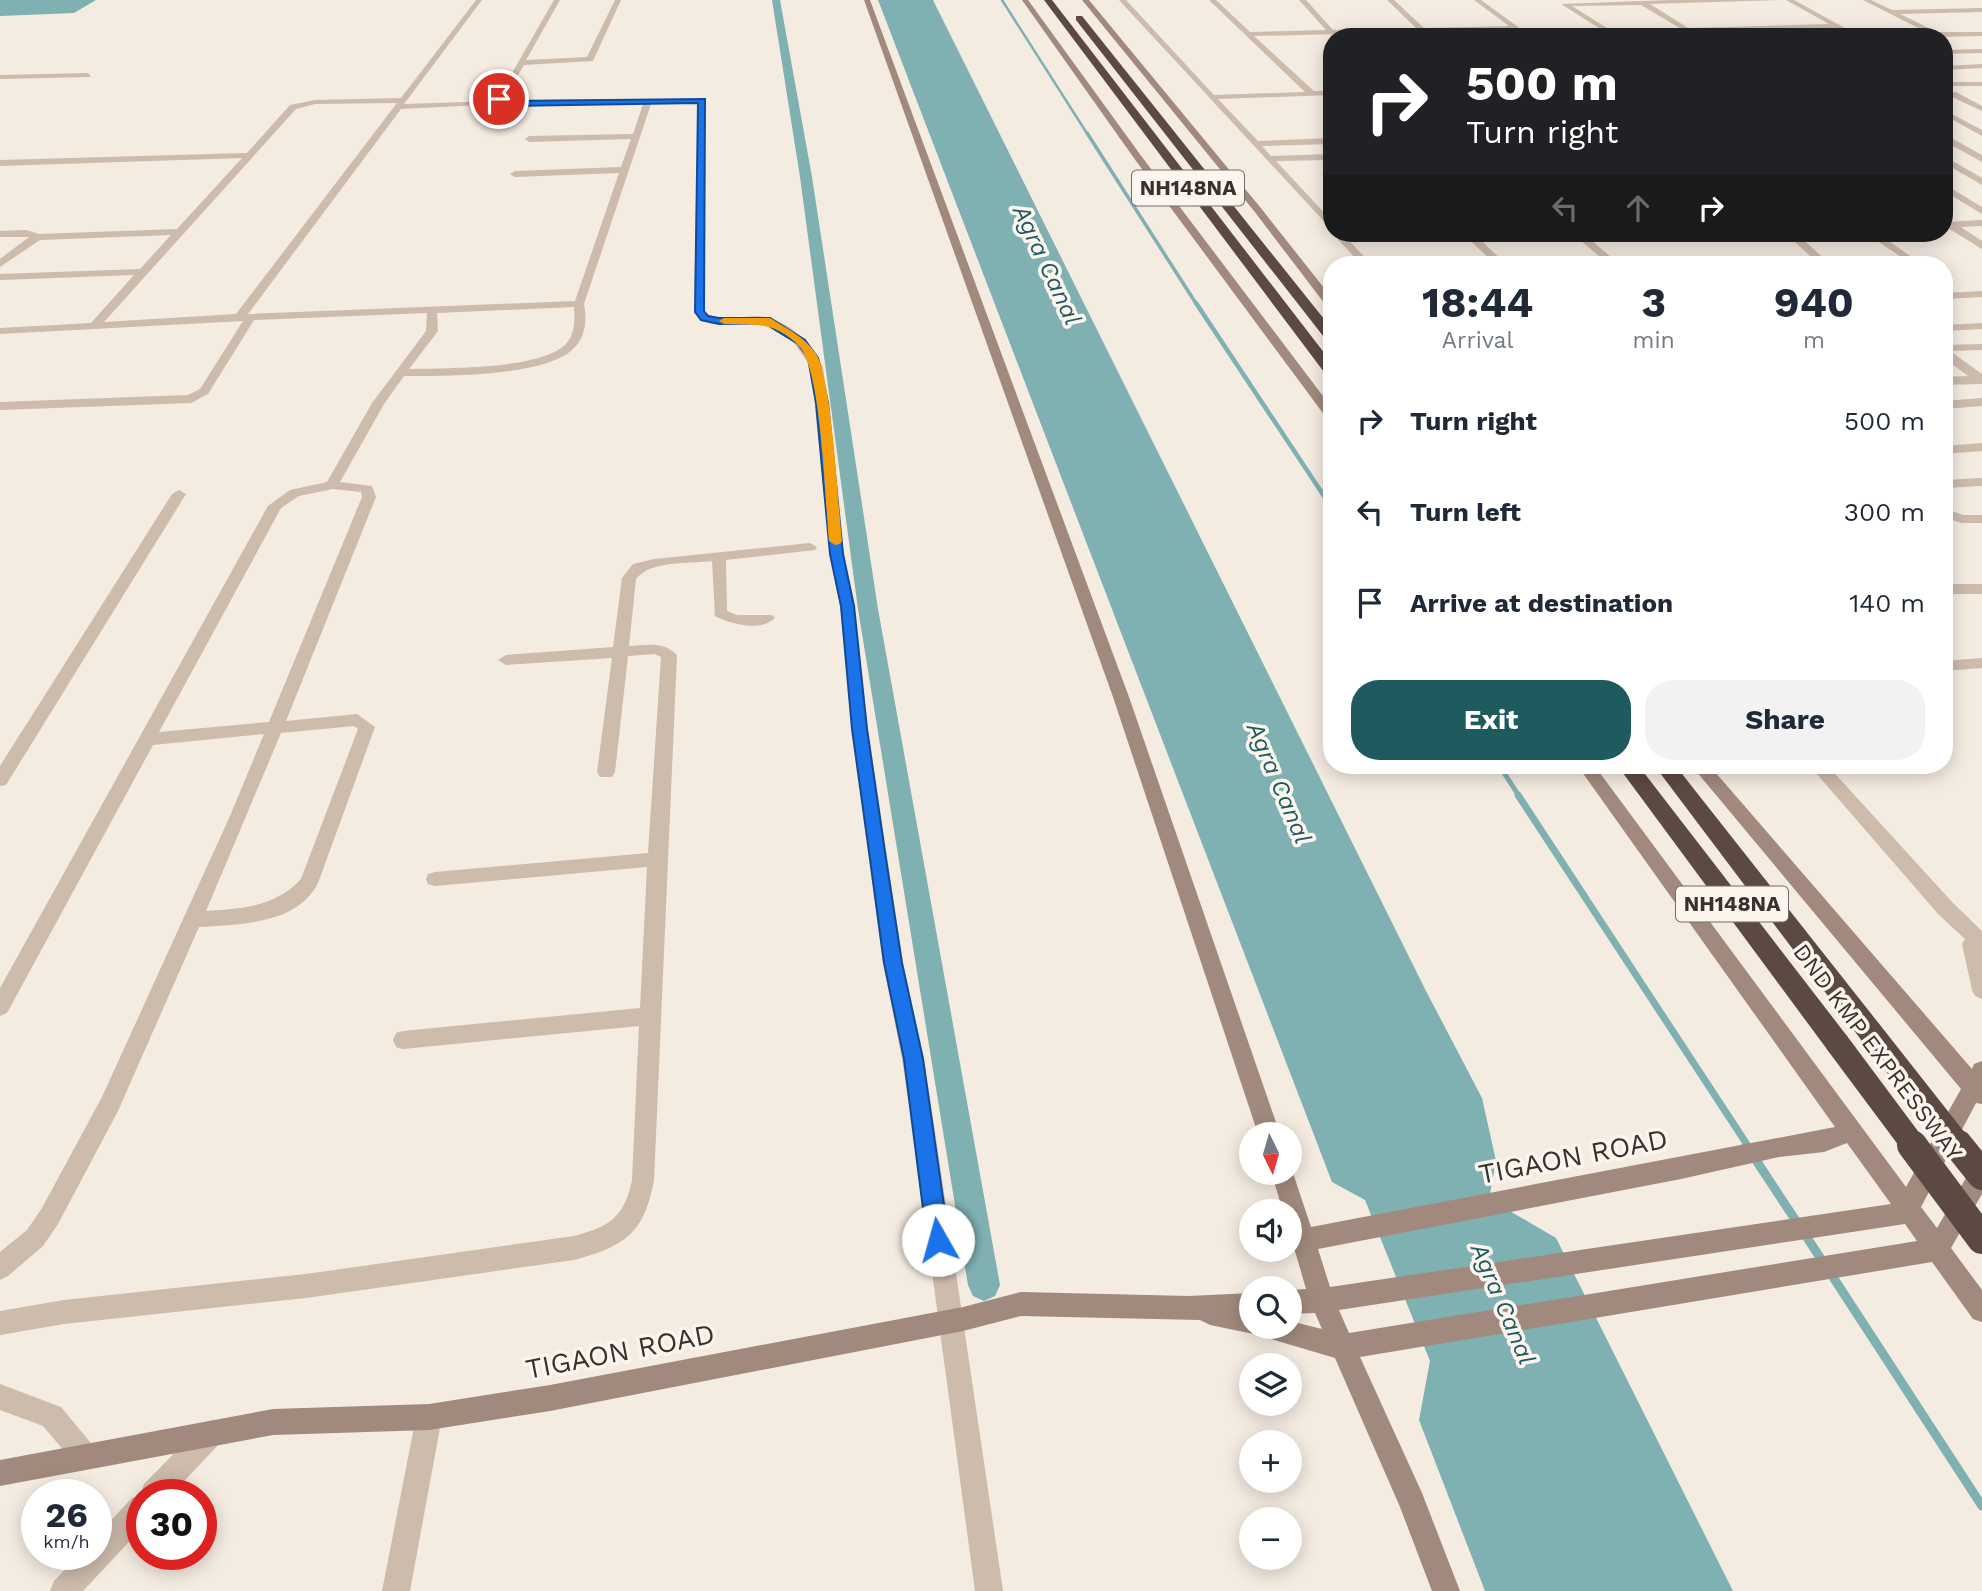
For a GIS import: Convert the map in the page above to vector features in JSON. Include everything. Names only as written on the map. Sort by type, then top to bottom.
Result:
[{"type":"highway","name":"NH148NA","points":[[1048,0],[1191,192],[1323,361]]},
{"type":"highway","name":"NH148NA","points":[[1073,10],[1323,327]]},
{"type":"highway","points":[[1206,179],[1214,156]]},
{"type":"highway","points":[[1161,188],[1191,192]]},
{"type":"highway","name":"DND KMP EXPRESSWAY","points":[[1634,774],[1982,1238]]},
{"type":"highway","name":"DND KMP EXPRESSWAY","points":[[1671,774],[1982,1174]]},
{"type":"street","points":[[0,405],[191,399],[204,391],[245,318],[479,0]]},
{"type":"street","points":[[500,103],[499,99],[557,0]]},
{"type":"street","points":[[521,63],[590,59],[618,0]]},
{"type":"street","points":[[867,0],[1121,697],[1265,1122]]},
{"type":"street","points":[[1025,0],[1323,405]]},
{"type":"street","points":[[1085,0],[1214,156],[1323,295]]},
{"type":"street","points":[[1122,0],[1323,217]]},
{"type":"street","points":[[1212,0],[1312,94]]},
{"type":"street","points":[[1302,0],[1327,28]]},
{"type":"street","points":[[1390,0],[1420,28]]},
{"type":"street","points":[[1477,0],[1515,28]]},
{"type":"street","points":[[1561,2],[1777,0]]},
{"type":"street","points":[[1789,0],[1841,28]]},
{"type":"street","points":[[1866,0],[1924,28]]},
{"type":"street","points":[[1910,0],[1934,11]]},
{"type":"street","points":[[1948,0],[1972,10]]},
{"type":"street","points":[[1561,2],[1603,28]]},
{"type":"street","points":[[1643,3],[1682,28]]},
{"type":"street","points":[[1891,12],[1982,10]]},
{"type":"street","points":[[1908,20],[1982,18]]},
{"type":"street","points":[[1761,28],[1837,26]]},
{"type":"street","points":[[1248,34],[1323,33]]},
{"type":"street","points":[[1953,35],[1982,34]]},
{"type":"street","points":[[1953,42],[1973,51]]},
{"type":"street","points":[[1963,51],[1982,64]]},
{"type":"street","points":[[1953,52],[1982,51]]},
{"type":"street","points":[[1953,67],[1982,64]]},
{"type":"street","points":[[1953,71],[1982,84]]},
{"type":"street","points":[[0,77],[88,75]]},
{"type":"street","points":[[1953,84],[1982,84]]},
{"type":"street","points":[[1212,97],[1323,93]]},
{"type":"street","points":[[1953,94],[1982,110]]},
{"type":"street","points":[[1953,99],[1962,99]]},
{"type":"street","points":[[94,326],[252,155],[289,111],[299,105],[696,100],[703,103],[701,315],[719,321],[766,320],[801,342],[817,367],[836,554],[847,606],[860,729],[893,963],[913,1059],[956,1320],[989,1591]]},
{"type":"street","points":[[400,373],[481,371],[552,356],[569,347],[582,324],[579,304],[648,101]]},
{"type":"street","points":[[1953,117],[1982,133]]},
{"type":"street","points":[[529,139],[636,135]]},
{"type":"street","points":[[1256,144],[1323,141]]},
{"type":"street","points":[[1953,142],[1982,159]]},
{"type":"street","points":[[0,163],[252,155]]},
{"type":"street","points":[[1271,159],[1323,157]]},
{"type":"street","points":[[1953,164],[1982,182]]},
{"type":"street","points":[[515,174],[625,170]]},
{"type":"street","points":[[1953,193],[1982,211]]},
{"type":"street","points":[[1953,223],[1982,223]]},
{"type":"street","points":[[1953,226],[1982,246]]},
{"type":"street","points":[[0,264],[28,240],[38,237],[179,232]]},
{"type":"street","points":[[0,234],[26,233],[38,237]]},
{"type":"street","points":[[1345,242],[1359,256]]},
{"type":"street","points":[[1476,242],[1492,256]]},
{"type":"street","points":[[1588,242],[1605,256]]},
{"type":"street","points":[[1800,242],[1816,256]]},
{"type":"street","points":[[1884,242],[1905,256]]},
{"type":"street","points":[[0,277],[142,272]]},
{"type":"street","points":[[1953,296],[1982,295]]},
{"type":"street","points":[[0,331],[579,304]]},
{"type":"street","points":[[334,485],[334,479],[357,444],[378,403],[432,331],[432,311]]},
{"type":"street","points":[[1953,328],[1982,326]]},
{"type":"street","points":[[1953,349],[1982,347]]},
{"type":"street","points":[[1953,357],[1981,379]]},
{"type":"street","points":[[1953,381],[1981,379]]},
{"type":"street","points":[[1953,404],[1982,402]]},
{"type":"street","points":[[1953,449],[1982,447]]},
{"type":"street","points":[[1953,484],[1982,482]]},
{"type":"street","points":[[0,1007],[275,506],[288,495],[334,485],[365,488],[370,494],[276,726],[110,1104],[36,1238],[0,1268]]},
{"type":"street","points":[[0,780],[179,494]]},
{"type":"street","points":[[1953,516],[1961,519],[1982,519]]},
{"type":"street","points":[[606,772],[619,652],[629,578],[633,572],[654,562],[810,547]]},
{"type":"street","points":[[719,556],[720,613],[735,620],[767,618]]},
{"type":"street","points":[[1953,589],[1982,589]]},
{"type":"street","points":[[0,1323],[64,1312],[306,1286],[574,1248],[603,1241],[623,1230],[640,1198],[669,655],[657,649],[506,660]]},
{"type":"street","points":[[1953,665],[1982,663]]},
{"type":"street","points":[[149,739],[357,720],[367,727],[309,883],[295,899],[276,910],[191,920]]},
{"type":"street","points":[[1592,774],[1982,1310]]},
{"type":"street","points":[[1302,1301],[1882,1217],[1900,1214],[1908,1207],[1979,1086],[1707,774]]},
{"type":"street","points":[[1825,774],[1979,948],[1982,990]]},
{"type":"street","points":[[435,879],[657,859]]},
{"type":"street","points":[[403,1040],[650,1016]]},
{"type":"street","name":"TIGAON ROAD","points":[[1303,1240],[1779,1146],[1824,1141],[1853,1131]]},
{"type":"street","points":[[1938,1249],[1982,1174]]},
{"type":"street","points":[[1286,1185],[1303,1240],[1350,1345],[1447,1591]]},
{"type":"street","points":[[1302,1335],[1350,1345],[1938,1249]]},
{"type":"street","name":"TIGAON ROAD","points":[[0,1473],[273,1422],[429,1417],[550,1398],[956,1320],[1021,1304],[1189,1308],[1239,1306]]},
{"type":"street","points":[[1189,1308],[1239,1320]]},
{"type":"street","points":[[0,1396],[52,1416],[86,1457]]},
{"type":"street","points":[[396,1591],[429,1417]]},
{"type":"street","points":[[169,1479],[212,1433]]},
{"type":"street","points":[[64,1591],[126,1525]]},
{"type":"water","points":[[0,0],[96,0],[74,13],[0,16]]},
{"type":"water","name":"Agra Canal","points":[[878,0],[933,0],[1426,991],[1482,1098],[1496,1161],[1489,1199],[1556,1238],[1733,1591],[1485,1591],[1419,1420],[1430,1361],[1365,1200],[1332,1182]]},
{"type":"waterway","points":[[776,0],[806,177],[868,609],[984,1285]]},
{"type":"waterway","points":[[1002,0],[1088,135]]},
{"type":"waterway","points":[[1087,133],[1197,305]]},
{"type":"waterway","points":[[1196,303],[1323,494]]},
{"type":"waterway","points":[[1505,774],[1519,796]]},
{"type":"waterway","points":[[1518,795],[1748,1146]]},
{"type":"waterway","points":[[1746,1145],[1798,1224]]},
{"type":"waterway","points":[[1804,1233],[1823,1262]]},
{"type":"waterway","points":[[1831,1274],[1982,1506]]},
{"type":"slow traffic","points":[[724,321],[766,320],[801,342],[813,358],[817,367],[822,403],[835,541]]},
{"type":"route","points":[[499,99],[500,103],[702,101],[699,312],[705,318],[719,321],[766,320],[801,342],[808,349],[817,367],[836,554],[845,590],[878,859],[893,963],[913,1059],[938,1240]]}]
